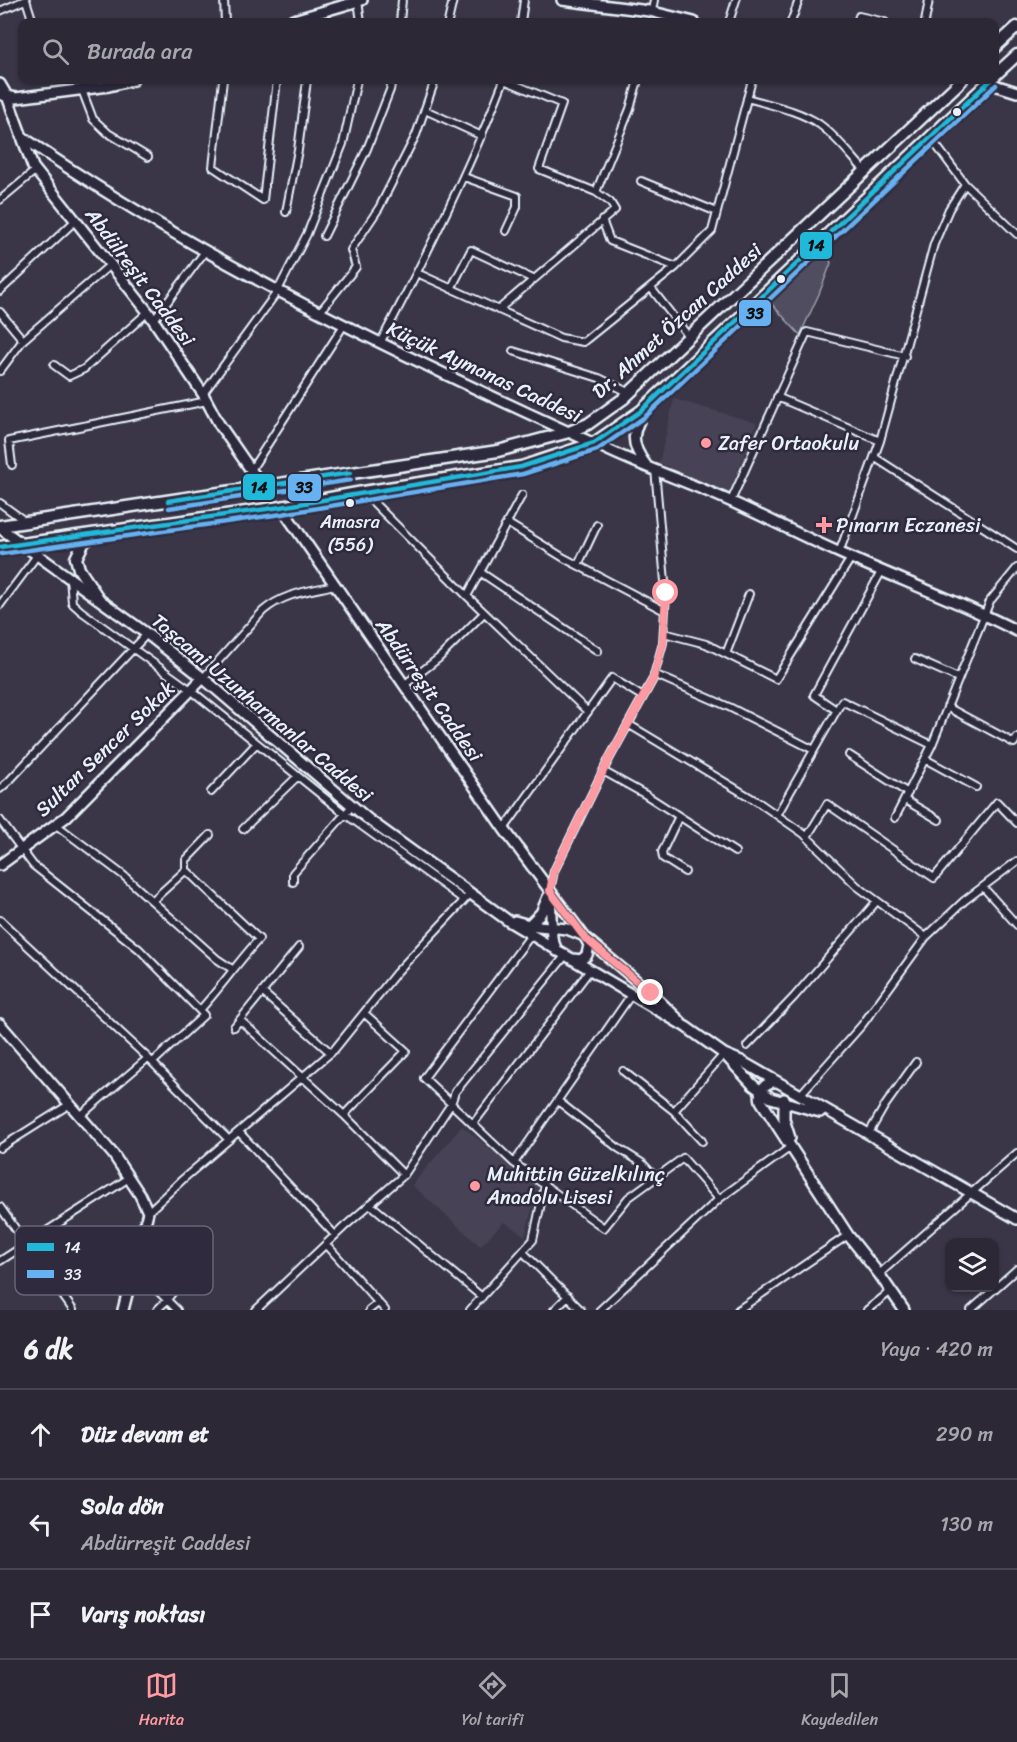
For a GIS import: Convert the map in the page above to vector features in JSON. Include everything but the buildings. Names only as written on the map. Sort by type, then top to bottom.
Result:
[{"type":"main road","points":[[999,43],[1017,27]]},
{"type":"main road","name":"Dr. Ahmet Özcan Caddesi","points":[[999,72],[1017,55]]},
{"type":"main road","name":"Dr. Ahmet Özcan Caddesi","points":[[0,527],[498,451],[569,432],[588,424],[630,393],[690,338],[958,84]]},
{"type":"main road","name":"Dr. Ahmet Özcan Caddesi","points":[[0,547],[281,507],[521,467],[594,443],[650,403],[986,84]]},
{"type":"main road","points":[[98,598],[79,569],[76,558],[84,542],[99,532]]},
{"type":"street","points":[[0,11],[25,0],[32,18]]},
{"type":"street","points":[[224,0],[225,18]]},
{"type":"street","points":[[400,18],[402,0]]},
{"type":"street","points":[[449,18],[453,0]]},
{"type":"street","points":[[522,18],[524,0]]},
{"type":"street","points":[[562,0],[656,16],[654,0]]},
{"type":"street","points":[[730,18],[736,0]]},
{"type":"street","points":[[793,18],[799,0]]},
{"type":"street","points":[[926,18],[929,0]]},
{"type":"street","points":[[312,18],[335,4],[360,1],[361,18]]},
{"type":"street","points":[[999,83],[1017,92]]},
{"type":"street","name":"Abdülreşit Caddesi","points":[[0,84],[36,170],[154,320],[205,398],[219,424],[262,486]]},
{"type":"street","points":[[3,95],[16,98],[117,84]]},
{"type":"street","points":[[223,84],[213,167],[263,200],[277,84]]},
{"type":"street","points":[[286,212],[298,150],[306,84]]},
{"type":"street","points":[[12,465],[9,441],[205,398],[277,292],[307,234],[343,144],[356,84]]},
{"type":"street","points":[[324,236],[367,149],[391,84]]},
{"type":"street","points":[[319,313],[356,267],[351,250],[379,208],[416,135],[434,84]]},
{"type":"street","points":[[380,343],[464,177],[502,84]]},
{"type":"street","points":[[498,310],[615,210],[610,202],[596,192],[539,170],[562,104],[514,84]]},
{"type":"street","points":[[596,192],[630,109],[637,84]]},
{"type":"street","points":[[417,273],[561,338],[583,342],[676,267],[712,231],[751,84]]},
{"type":"street","points":[[82,90],[93,119],[108,133],[148,157]]},
{"type":"street","points":[[747,98],[783,108],[821,125],[865,171]]},
{"type":"street","points":[[425,110],[482,136]]},
{"type":"street","name":"Küçük Aymanas Caddesi","points":[[21,136],[127,204],[277,292],[319,313],[569,432],[731,501],[839,553],[985,614],[1017,631]]},
{"type":"street","points":[[930,137],[965,184],[1017,234]]},
{"type":"street","points":[[0,200],[36,170]]},
{"type":"street","points":[[464,177],[517,196],[517,207],[506,231]]},
{"type":"street","points":[[641,181],[717,212]]},
{"type":"street","points":[[839,553],[880,441],[934,244],[949,209],[965,184]]},
{"type":"street","points":[[0,291],[76,220]]},
{"type":"street","points":[[602,220],[610,241],[676,267]]},
{"type":"street","points":[[154,320],[206,250]]},
{"type":"street","points":[[451,289],[471,250],[533,279]]},
{"type":"street","points":[[0,371],[23,340],[111,264]]},
{"type":"street","points":[[651,288],[690,338]]},
{"type":"street","points":[[0,312],[23,340]]},
{"type":"street","points":[[54,365],[69,376],[84,369],[148,312]]},
{"type":"street","points":[[250,470],[344,325]]},
{"type":"street","points":[[731,501],[807,332],[905,356]]},
{"type":"street","points":[[513,351],[599,378],[630,393]]},
{"type":"street","points":[[777,397],[880,441]]},
{"type":"street","points":[[650,403],[633,435],[635,448],[650,467],[666,593],[663,643],[654,674],[554,871],[544,909],[424,1078],[514,1163],[604,1228],[628,1198],[683,1158],[719,1199]]},
{"type":"street","points":[[874,457],[1017,549]]},
{"type":"street","points":[[363,492],[484,613],[588,712]]},
{"type":"street","points":[[467,596],[522,495]]},
{"type":"street","points":[[0,503],[28,523]]},
{"type":"street","name":"Abdürreşit Caddesi","points":[[281,507],[504,829],[586,939],[651,993],[686,1027]]},
{"type":"street","points":[[507,523],[578,565],[665,611]]},
{"type":"street","points":[[578,565],[597,525]]},
{"type":"street","name":"Taşcami Uzunharmanlar Caddesi","points":[[0,527],[147,634],[203,678],[349,810],[377,827],[467,897],[530,930],[564,955]]},
{"type":"street","points":[[0,606],[38,554]]},
{"type":"street","points":[[664,633],[706,644],[776,679],[851,558]]},
{"type":"street","points":[[895,818],[932,745],[990,601],[1017,568]]},
{"type":"street","points":[[480,572],[598,651]]},
{"type":"street","points":[[836,710],[814,695],[881,572]]},
{"type":"street","points":[[70,577],[72,603],[192,691],[297,777],[349,810],[293,873],[293,882]]},
{"type":"street","points":[[203,678],[263,611],[273,603],[284,596],[335,585]]},
{"type":"street","points":[[726,654],[749,594]]},
{"type":"street","points":[[404,685],[439,658],[484,613]]},
{"type":"street","points":[[0,789],[147,634]]},
{"type":"street","points":[[915,659],[958,678]]},
{"type":"street","points":[[654,674],[729,707],[814,750]]},
{"type":"street","name":"Sultan Sencer Sokak","points":[[0,865],[83,800],[203,678]]},
{"type":"street","points":[[504,829],[612,678],[643,697]]},
{"type":"street","points":[[777,815],[842,701],[932,745]]},
{"type":"street","points":[[948,707],[1014,743],[1017,738]]},
{"type":"street","points":[[628,724],[777,815],[807,837],[857,886],[926,937]]},
{"type":"street","points":[[211,792],[256,744]]},
{"type":"street","points":[[849,755],[908,793]]},
{"type":"street","points":[[925,759],[975,786]]},
{"type":"street","points":[[603,771],[646,795],[735,852]]},
{"type":"street","points":[[243,829],[297,777]]},
{"type":"street","points":[[905,800],[939,820]]},
{"type":"street","points":[[807,837],[827,804],[934,878],[997,802],[1017,823]]},
{"type":"street","points":[[679,816],[662,852],[663,858],[685,872]]},
{"type":"street","points":[[0,820],[33,865],[139,949],[204,1014],[151,1060],[80,1116]]},
{"type":"street","points":[[55,824],[123,875],[217,959],[232,969]]},
{"type":"street","points":[[200,1010],[259,939],[186,870],[186,860],[210,835]]},
{"type":"street","points":[[800,1095],[862,1025],[926,937],[964,901],[1017,861]]},
{"type":"street","points":[[153,900],[186,870]]},
{"type":"street","points":[[983,887],[1017,925]]},
{"type":"street","points":[[550,891],[553,943],[564,955],[581,960],[587,955],[589,945],[586,939]]},
{"type":"street","points":[[143,1226],[147,1212],[331,1053],[396,973],[467,897]]},
{"type":"street","points":[[747,1046],[794,997],[877,901]]},
{"type":"street","points":[[0,920],[151,1060],[230,1140]]},
{"type":"street","name":"Taşcami Uzunharmanlar Caddesi","points":[[530,930],[551,927],[573,931],[586,939]]},
{"type":"street","points":[[234,1027],[299,947]]},
{"type":"street","points":[[256,1310],[335,1235],[404,1175],[450,1104],[455,1092],[564,955]]},
{"type":"street","name":"Abdürreşit Caddesi","points":[[564,955],[686,1027],[724,1054],[761,1096],[831,1114]]},
{"type":"street","points":[[472,1124],[590,970]]},
{"type":"street","points":[[262,993],[331,1053]]},
{"type":"street","points":[[514,1163],[631,995]]},
{"type":"street","points":[[344,1115],[406,1051],[364,1013]]},
{"type":"street","points":[[240,1020],[344,1115],[404,1175]]},
{"type":"street","points":[[0,1024],[113,1154],[140,1195],[147,1212]]},
{"type":"street","points":[[674,1112],[724,1054]]},
{"type":"street","name":"Abdürreşit Caddesi","points":[[724,1054],[741,1061],[1017,1219]]},
{"type":"street","points":[[869,1134],[884,1107],[916,1062]]},
{"type":"street","points":[[623,1071],[674,1112],[702,1141]]},
{"type":"street","points":[[792,1146],[784,1119],[784,1093],[777,1083],[767,1084],[761,1096],[792,1146],[848,1235],[904,1310]]},
{"type":"street","points":[[558,1101],[618,1148],[642,1163],[656,1178]]},
{"type":"street","points":[[0,1148],[70,1104]]},
{"type":"street","points":[[784,1119],[790,1110],[802,1106]]},
{"type":"street","points":[[239,1132],[335,1235]]},
{"type":"street","points":[[600,1310],[719,1199],[792,1146]]},
{"type":"street","points":[[879,1274],[1017,1153]]},
{"type":"street","points":[[55,1226],[129,1178]]},
{"type":"street","points":[[470,1310],[533,1240],[545,1185]]},
{"type":"street","points":[[370,1204],[482,1297]]},
{"type":"street","points":[[0,1207],[15,1229]]},
{"type":"street","points":[[738,1310],[848,1235]]},
{"type":"street","points":[[326,1244],[385,1310]]},
{"type":"street","points":[[0,1261],[15,1252]]},
{"type":"street","points":[[523,1252],[581,1310]]},
{"type":"street","points":[[971,1310],[1017,1269]]},
{"type":"street","points":[[867,1310],[891,1291]]},
{"type":"street","points":[[62,1295],[73,1310]]},
{"type":"street","points":[[123,1310],[126,1295]]},
{"type":"street","points":[[162,1295],[177,1310]]},
{"type":"street","points":[[157,1310],[171,1295]]},
{"type":"street","points":[[554,1310],[568,1296]]},
{"type":"street","points":[[369,1310],[378,1303]]},
{"type":"shaded area","points":[[825,248],[831,263],[800,335],[768,300]]},
{"type":"shaded area","name":"Zafer Ortaokulu","points":[[674,399],[757,423],[729,493],[659,463]]},
{"type":"shaded area","name":"Muhittin Güzelkılınç Anadolu Lisesi","points":[[462,1126],[538,1187],[525,1236],[504,1222],[480,1246],[412,1185]]},
{"type":"transit line","name":"14","points":[[0,547],[281,507],[521,467],[594,443],[641,411],[987,84]]},
{"type":"transit line","name":"33","points":[[1,554],[282,514],[523,474],[597,450],[646,416],[996,85]]},
{"type":"transit line","name":"14","points":[[168,501],[350,473]]},
{"type":"transit line","name":"33","points":[[169,508],[351,480]]},
{"type":"place","name":"Zafer Ortaokulu","points":[[706,443]]},
{"type":"place","name":"Amasra (556)","points":[[350,503]]},
{"type":"place","name":"Pınarın Eczanesi","points":[[824,525]]},
{"type":"place","name":"Muhittin Güzelkılınç Anadolu Lisesi","points":[[475,1186]]},
{"type":"route","points":[[651,993],[586,939],[550,891],[554,871],[608,761],[653,679],[663,643],[666,593]]}]
